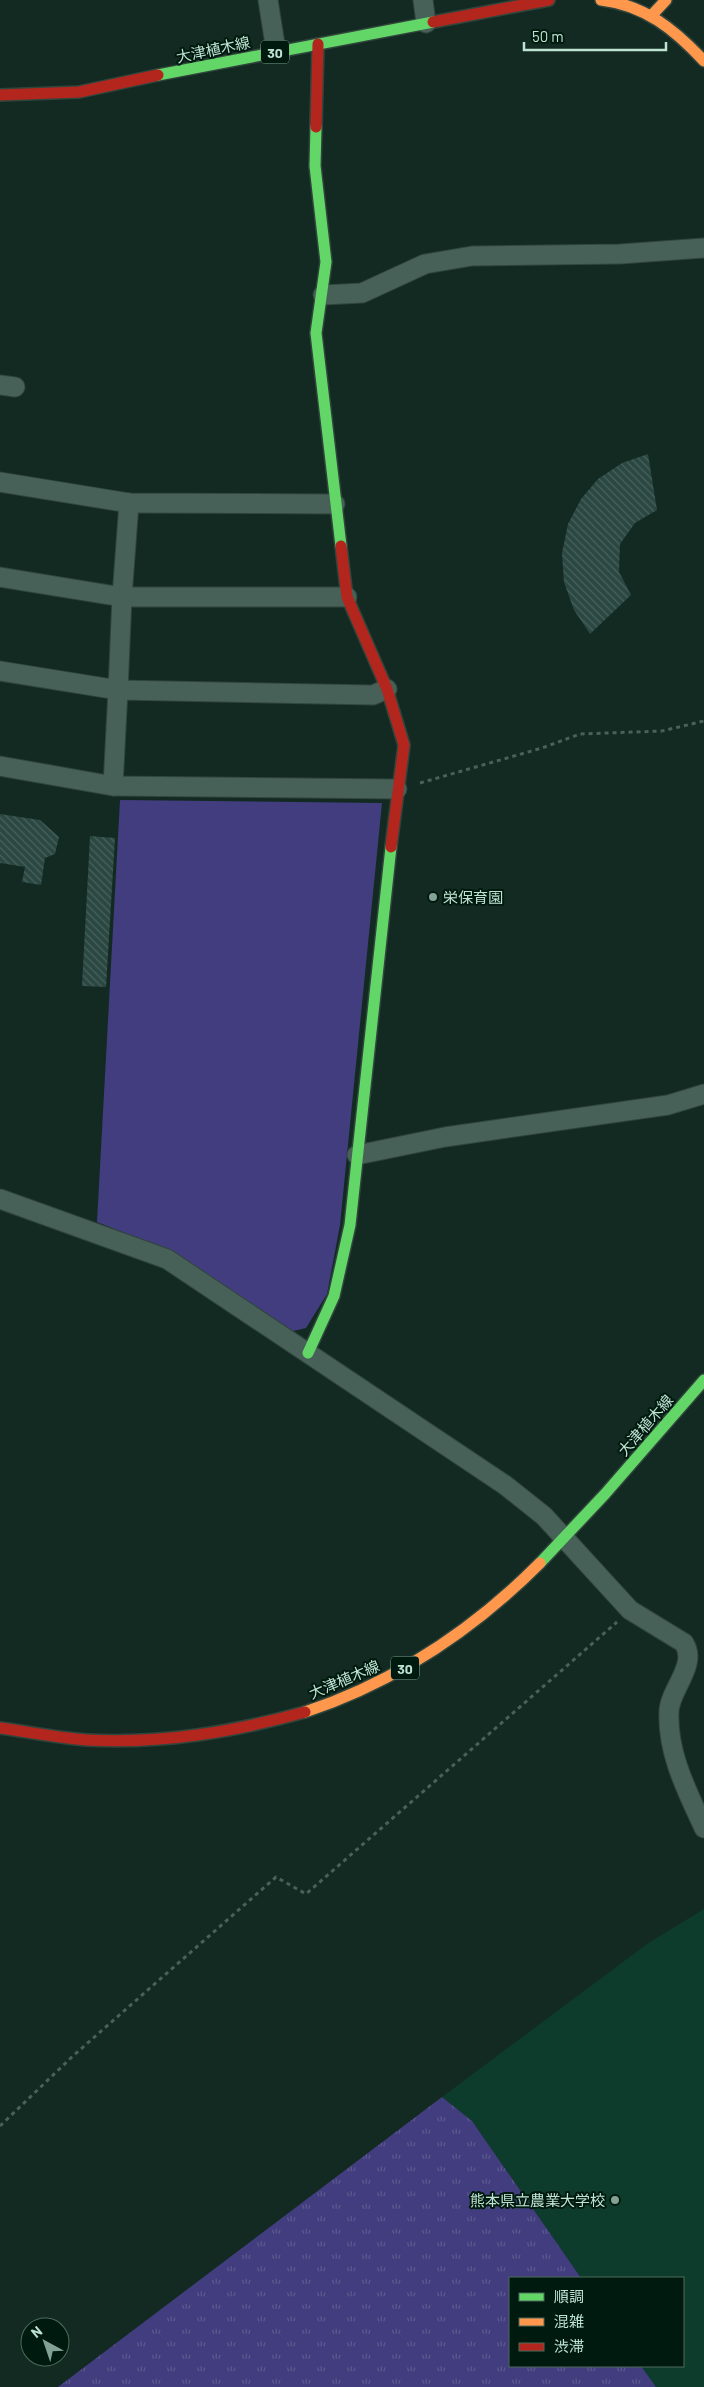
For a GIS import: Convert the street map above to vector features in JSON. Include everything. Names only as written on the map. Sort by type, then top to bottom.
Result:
[{"type":"main road","name":"大津植木線","points":[[0,95],[79,92],[276,51],[549,0]]},
{"type":"main road","points":[[601,0],[614,1],[652,15],[683,38],[704,61]]},
{"type":"main road","points":[[652,15],[666,0]]},
{"type":"main road","points":[[308,1353],[334,1296],[350,1225],[397,789],[404,745],[387,689],[348,597],[335,504],[316,333],[323,295],[326,262],[315,166],[318,44]]},
{"type":"main road","name":"大津植木線","points":[[0,1728],[87,1740],[150,1740],[225,1732],[295,1715],[378,1683],[450,1640],[498,1603],[565,1538],[704,1380]]},
{"type":"street","points":[[268,0],[276,51]]},
{"type":"street","points":[[423,0],[426,23]]},
{"type":"street","points":[[323,295],[362,293],[425,264],[472,256],[620,254],[704,248]]},
{"type":"street","points":[[0,482],[128,503],[335,504]]},
{"type":"street","points":[[113,786],[128,503]]},
{"type":"street","points":[[0,577],[122,597],[348,597]]},
{"type":"street","points":[[0,672],[118,690],[373,695],[387,689]]},
{"type":"street","points":[[0,766],[113,786],[397,789]]},
{"type":"street","points":[[357,1155],[445,1137],[668,1105],[704,1094]]},
{"type":"street","points":[[0,1199],[167,1260],[505,1485],[544,1516],[630,1610],[684,1643],[688,1649],[687,1661],[669,1709],[670,1738],[682,1778],[704,1828]]},
{"type":"path","points":[[397,789],[542,748],[580,734],[662,731],[704,721]]},
{"type":"path","points":[[0,2126],[74,2056],[276,1877],[306,1894],[630,1610]]},
{"type":"shaded area","name":"熊本県立農業大学校","points":[[704,1909],[704,2387],[656,2387],[642,2367],[684,2367],[684,2277],[580,2277],[472,2121],[442,2097],[647,1944]]},
{"type":"green space","points":[[120,800],[382,803],[340,1225],[327,1294],[306,1328],[289,1332],[172,1252],[97,1222]]},
{"type":"green space","points":[[442,2097],[472,2121],[580,2277],[509,2277],[509,2367],[642,2367],[656,2387],[58,2387]]},
{"type":"building","points":[[648,454],[657,510],[635,523],[620,544],[619,572],[631,595],[590,634],[574,610],[564,582],[562,553],[568,524],[581,499],[598,479],[622,463]]},
{"type":"building","points":[[0,814],[40,820],[59,837],[55,854],[45,858],[41,885],[22,882],[25,867],[0,863]]},
{"type":"building","points":[[90,836],[115,838],[106,987],[82,986]]},
{"type":"traffic: fast","points":[[158,75],[433,22]]},
{"type":"traffic: fast","points":[[316,127],[315,166],[326,262],[316,333],[341,546]]},
{"type":"traffic: fast","points":[[308,1353],[334,1296],[350,1225],[391,847]]},
{"type":"traffic: fast","points":[[540,1563],[605,1494],[704,1380]]},
{"type":"traffic: slow","points":[[601,0],[632,7],[645,13],[670,29],[704,61]]},
{"type":"traffic: slow","points":[[652,15],[666,0]]},
{"type":"traffic: slow","points":[[305,1712],[338,1700],[370,1685],[431,1651],[460,1632],[488,1610],[540,1563]]},
{"type":"traffic: jam","points":[[433,22],[549,0]]},
{"type":"traffic: jam","points":[[316,127],[318,44]]},
{"type":"traffic: jam","points":[[0,95],[79,92],[158,75]]},
{"type":"traffic: jam","points":[[341,546],[347,597],[387,689],[404,745],[391,847]]},
{"type":"traffic: jam","points":[[0,1728],[87,1740],[143,1740],[224,1731],[305,1712]]},
{"type":"place","name":"栄保育園","points":[[433,897]]},
{"type":"place","name":"熊本県立農業大学校","points":[[615,2200]]}]
